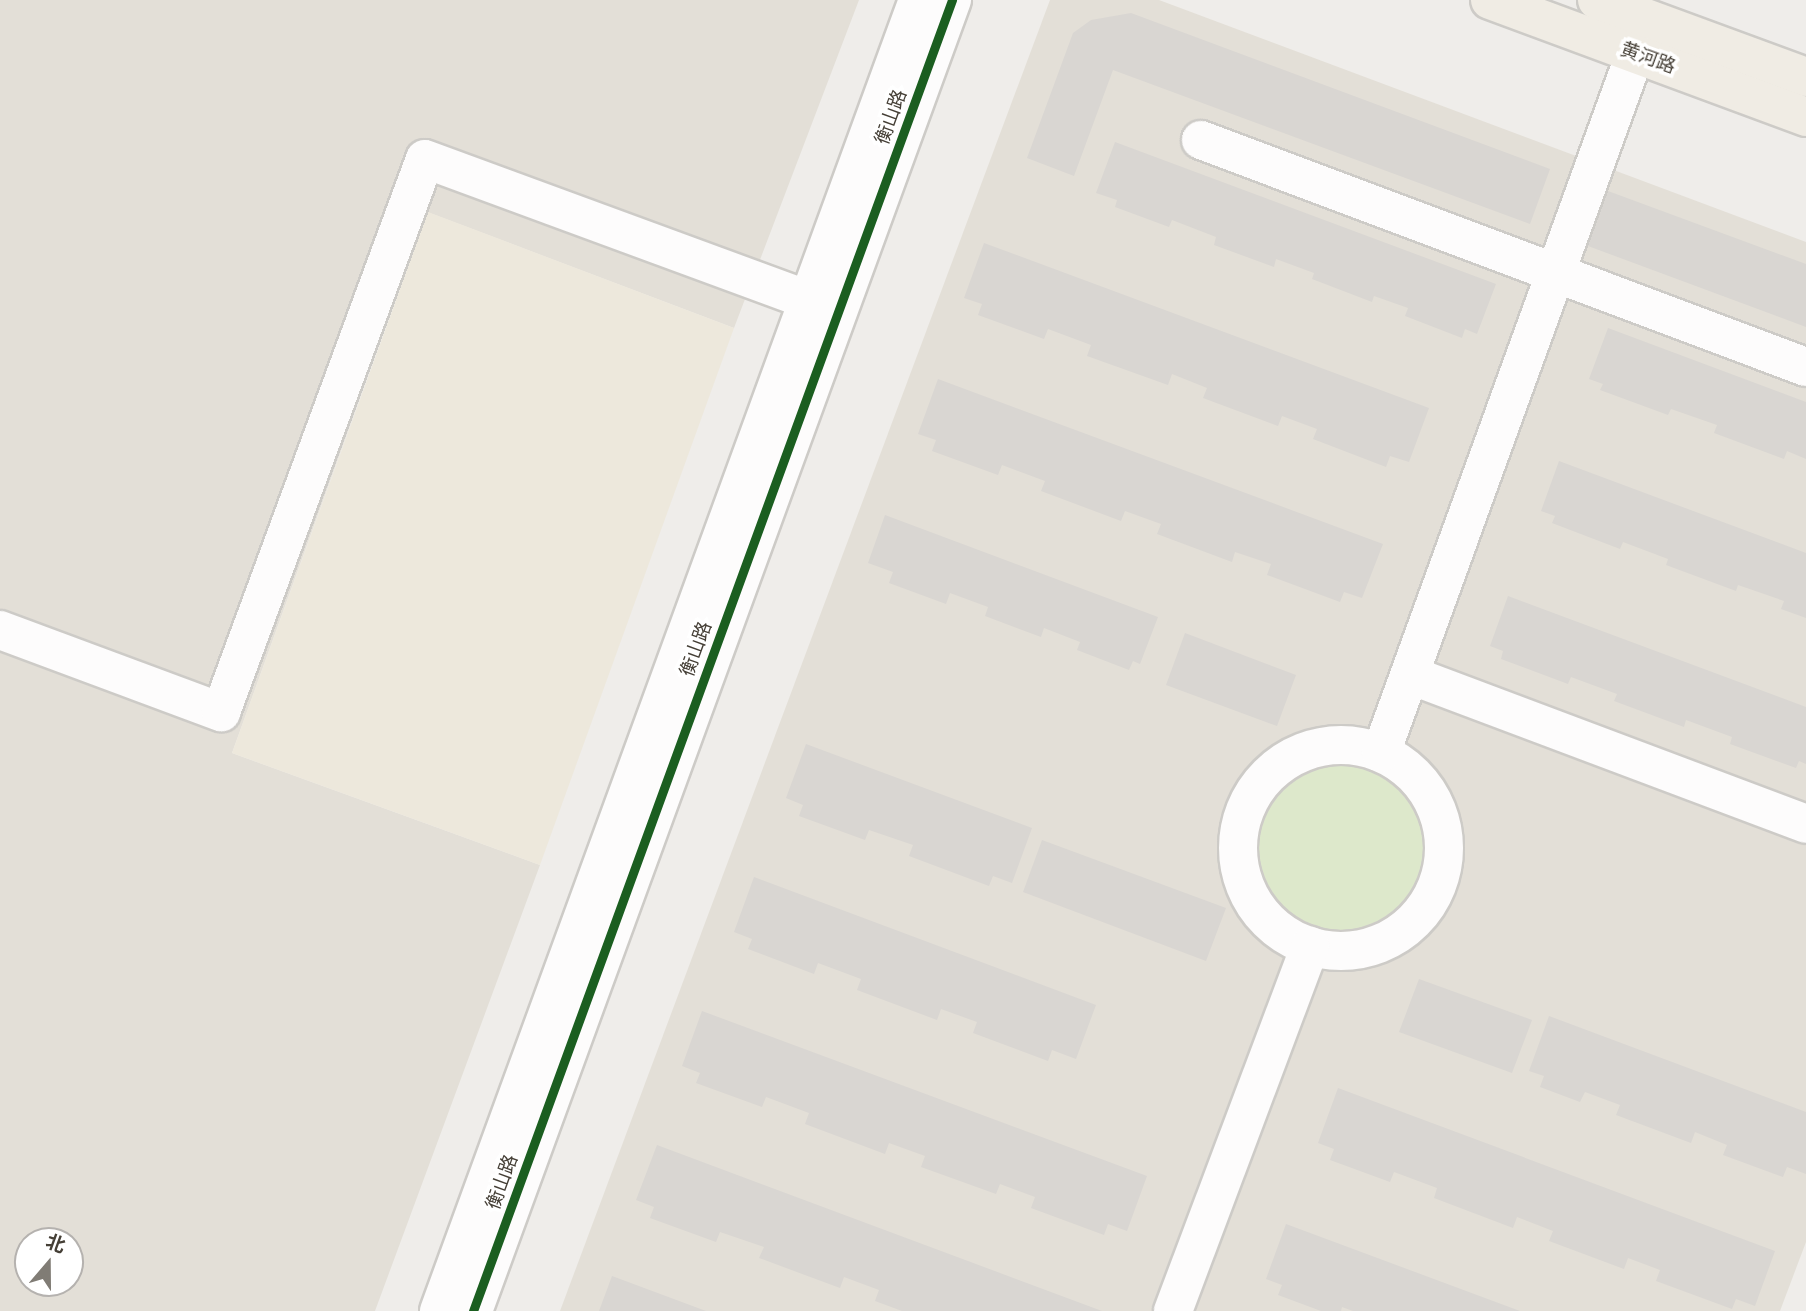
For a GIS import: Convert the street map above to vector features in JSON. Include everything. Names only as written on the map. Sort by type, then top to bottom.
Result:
[{"type":"main road","name":"黄河路","points":[[1490,0],[1806,117]]},
{"type":"main road","name":"黄河路","points":[[1597,0],[1806,77]]},
{"type":"street","name":"衡山路","points":[[439,1311],[918,0]]},
{"type":"street","name":"衡山路","points":[[473,1311],[952,0]]},
{"type":"street","points":[[1381,753],[1635,54]]},
{"type":"street","points":[[1200,141],[1806,367]]},
{"type":"street","points":[[0,630],[221,712],[425,159],[808,300]]},
{"type":"street","points":[[1410,675],[1806,824]]},
{"type":"street","points":[[1339,745],[1381,753],[1416,778],[1435,806],[1444,838],[1444,860],[1439,882],[1415,921],[1396,936],[1374,947],[1325,951],[1310,946],[1280,932],[1262,915],[1248,894],[1240,872],[1237,847],[1240,822],[1249,800],[1263,780],[1279,765],[1298,754],[1339,745]]},
{"type":"street","points":[[1173,1311],[1310,946]]},
{"type":"shaded area","points":[[0,0],[859,0],[734,328],[427,212],[232,753],[540,865],[375,1311],[0,1311]]},
{"type":"shaded area","points":[[1050,0],[1159,0],[1806,242],[1806,1242],[1780,1311],[560,1311]]},
{"type":"shaded area","points":[[428,212],[734,328],[540,865],[232,753]]},
{"type":"green space","points":[[1342,764],[1374,770],[1402,788],[1420,816],[1426,848],[1420,880],[1402,908],[1374,926],[1342,932],[1310,926],[1282,908],[1264,880],[1258,848],[1264,816],[1282,788],[1310,770]]},
{"type":"building","points":[[1131,13],[1550,169],[1530,224],[1113,70],[1074,176],[1027,158],[1073,33],[1091,20]]},
{"type":"building","points":[[1115,142],[1496,284],[1477,334],[1465,329],[1462,338],[1405,316],[1408,308],[1374,296],[1372,302],[1312,279],[1314,273],[1276,259],[1274,267],[1214,245],[1216,237],[1172,220],[1169,227],[1115,207],[1117,200],[1096,193]]},
{"type":"building","points":[[1608,191],[1806,264],[1806,327],[1588,246]]},
{"type":"building","points":[[984,243],[1429,408],[1409,462],[1390,456],[1386,467],[1313,439],[1317,429],[1282,416],[1278,426],[1203,398],[1207,388],[1172,374],[1168,385],[1087,356],[1091,345],[1048,329],[1044,339],[978,315],[982,304],[964,298]]},
{"type":"building","points":[[1608,328],[1806,402],[1806,459],[1787,451],[1784,459],[1714,433],[1717,425],[1671,409],[1668,415],[1600,390],[1603,384],[1589,379]]},
{"type":"building","points":[[938,379],[1383,544],[1362,598],[1344,592],[1340,602],[1267,575],[1271,564],[1235,552],[1232,562],[1157,534],[1161,524],[1125,511],[1121,521],[1041,491],[1045,481],[1002,465],[998,475],[932,451],[936,440],[918,434]]},
{"type":"building","points":[[1559,461],[1806,553],[1806,618],[1781,609],[1784,601],[1738,585],[1736,591],[1666,565],[1668,559],[1623,542],[1620,549],[1552,523],[1555,516],[1541,511]]},
{"type":"building","points":[[885,515],[1158,617],[1140,664],[1133,661],[1129,670],[1077,650],[1080,642],[1044,628],[1041,637],[985,616],[988,607],[950,593],[946,604],[889,583],[893,572],[868,563]]},
{"type":"building","points":[[1508,596],[1806,707],[1806,764],[1799,761],[1796,768],[1730,744],[1732,737],[1686,720],[1684,727],[1614,701],[1617,694],[1571,677],[1568,684],[1501,659],[1503,651],[1490,646]]},
{"type":"building","points":[[1185,633],[1296,675],[1277,726],[1166,685]]},
{"type":"building","points":[[806,744],[1032,828],[1012,883],[993,876],[989,886],[909,856],[913,845],[869,830],[865,840],[799,816],[803,805],[786,798]]},
{"type":"building","points":[[1042,840],[1226,908],[1206,961],[1023,892]]},
{"type":"building","points":[[754,877],[1096,1005],[1076,1059],[1052,1050],[1048,1061],[973,1033],[977,1022],[941,1009],[937,1020],[857,990],[861,979],[818,963],[814,974],[748,949],[752,939],[734,932]]},
{"type":"building","points":[[1419,979],[1532,1020],[1512,1073],[1399,1032]]},
{"type":"building","points":[[702,1011],[1147,1176],[1127,1231],[1108,1224],[1104,1235],[1031,1208],[1035,1197],[1000,1184],[996,1194],[921,1167],[925,1156],[889,1143],[885,1154],[805,1124],[809,1113],[766,1097],[762,1107],[696,1083],[700,1073],[682,1066]]},
{"type":"building","points":[[1549,1016],[1806,1112],[1806,1174],[1787,1167],[1783,1177],[1723,1155],[1727,1145],[1695,1132],[1691,1143],[1616,1115],[1620,1105],[1585,1092],[1580,1102],[1540,1087],[1544,1076],[1529,1071]]},
{"type":"building","points":[[1338,1088],[1775,1251],[1755,1306],[1736,1299],[1732,1309],[1656,1281],[1660,1270],[1628,1258],[1624,1269],[1549,1241],[1553,1231],[1517,1217],[1513,1228],[1434,1198],[1437,1188],[1394,1172],[1390,1182],[1330,1160],[1334,1149],[1318,1143]]},
{"type":"building","points":[[657,1145],[1102,1311],[902,1311],[875,1301],[879,1290],[844,1277],[840,1288],[759,1258],[764,1247],[720,1232],[716,1242],[650,1218],[654,1207],[636,1200]]},
{"type":"building","points":[[1286,1224],[1520,1311],[1353,1311],[1342,1307],[1341,1311],[1321,1311],[1278,1295],[1282,1285],[1266,1279]]},
{"type":"building","points":[[612,1276],[706,1311],[599,1311]]},
{"type":"cycle path","points":[[473,1311],[952,0]]}]
